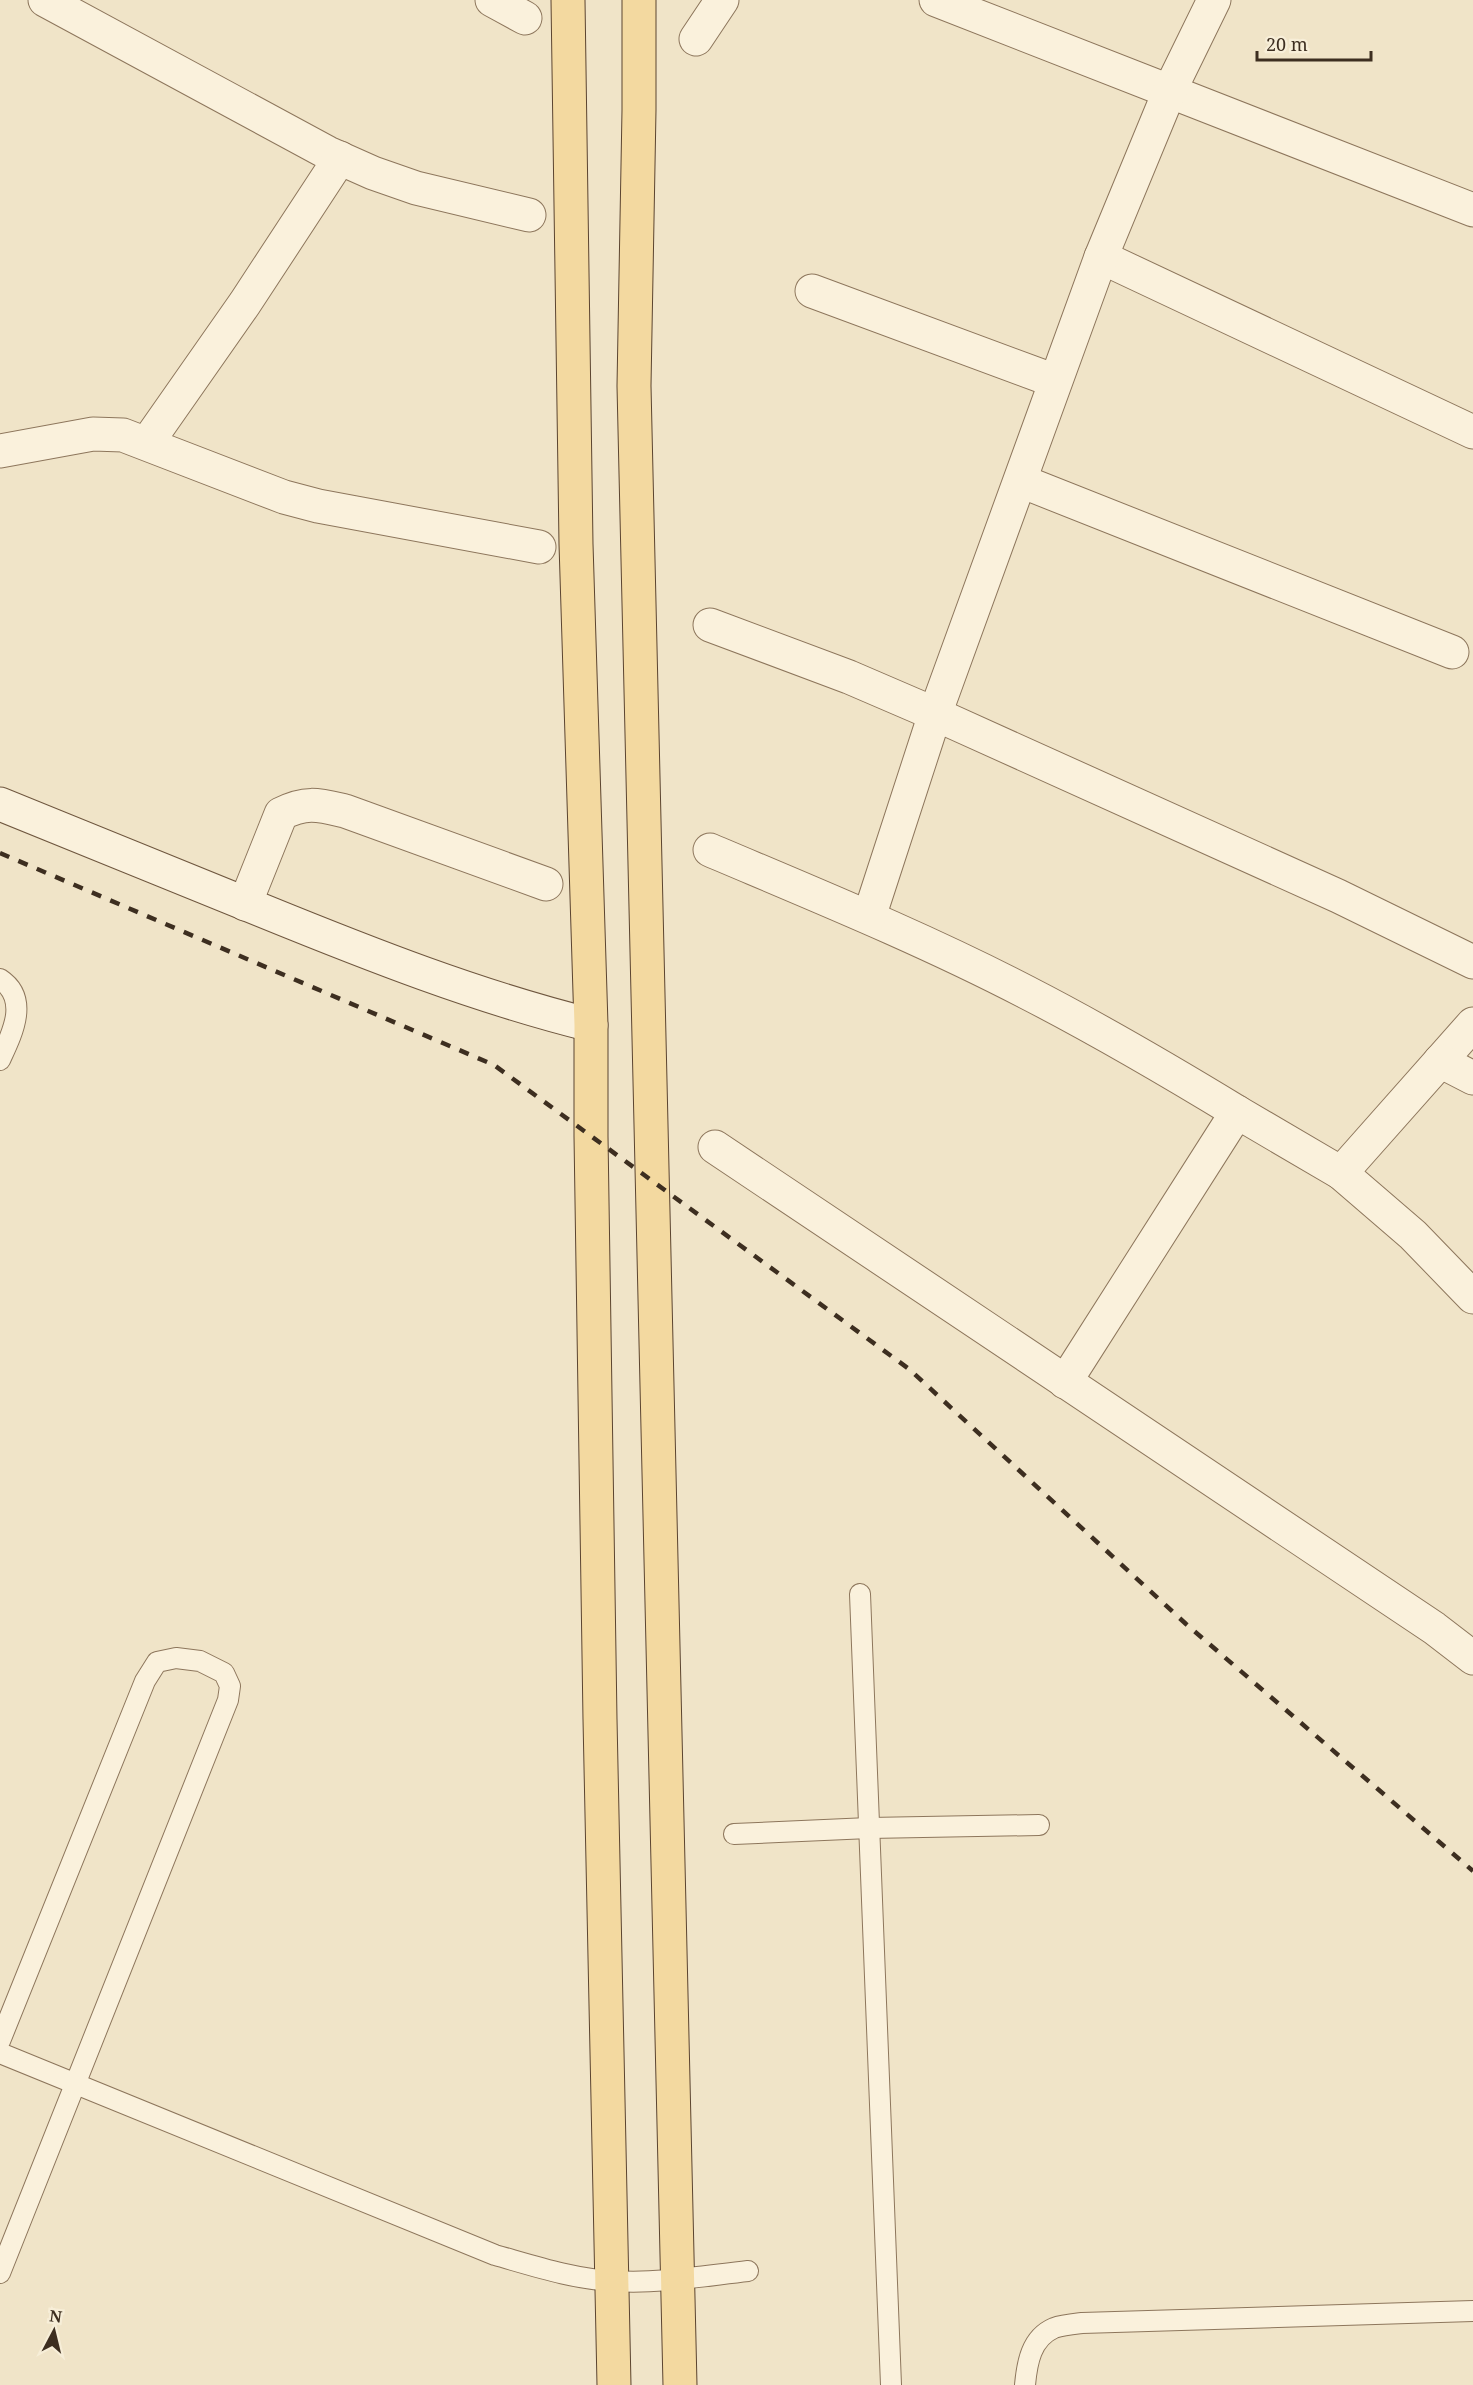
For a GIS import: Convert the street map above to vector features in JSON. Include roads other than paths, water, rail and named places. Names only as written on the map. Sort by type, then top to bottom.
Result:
[{"type":"main road","points":[[568,0],[576,544],[591,1025],[599,1707],[614,2385]]},
{"type":"main road","points":[[639,0],[634,386],[680,2385]]},
{"type":"street","points":[[45,0],[122,44],[372,173],[416,188],[529,215]]},
{"type":"street","points":[[492,0],[525,18]]},
{"type":"street","points":[[696,39],[722,0]]},
{"type":"street","points":[[936,0],[1473,210]]},
{"type":"street","points":[[869,917],[935,714],[1101,257],[1170,90],[1214,0]]},
{"type":"street","points":[[147,443],[245,303],[340,158]]},
{"type":"street","points":[[1101,257],[1473,432]]},
{"type":"street","points":[[812,291],[1055,381]]},
{"type":"street","points":[[0,451],[93,434],[123,435],[284,497],[318,506],[539,547]]},
{"type":"street","points":[[1021,481],[1452,652]]},
{"type":"street","points":[[710,625],[849,677],[935,714],[1297,876],[1473,962]]},
{"type":"street","points":[[0,804],[422,973],[549,1014],[591,1025]]},
{"type":"street","points":[[246,904],[281,814],[296,806],[315,804],[345,811],[546,884]]},
{"type":"street","points":[[710,850],[869,917],[1025,991],[1129,1047],[1341,1173],[1413,1235],[1473,1297]]},
{"type":"street","points":[[1341,1173],[1473,1024]]},
{"type":"street","points":[[1440,1061],[1473,1078]]},
{"type":"street","points":[[1065,1382],[1237,1112]]},
{"type":"street","points":[[715,1147],[1434,1628],[1473,1658]]},
{"type":"lane","points":[[0,979],[9,985],[17,999],[16,1017],[10,1039],[0,1060]]},
{"type":"lane","points":[[860,1594],[891,2385]]},
{"type":"lane","points":[[0,2041],[145,1681],[157,1662],[176,1658],[200,1661],[224,1673],[230,1686],[228,1700],[0,2273]]},
{"type":"lane","points":[[734,1834],[869,1828],[1039,1826]]},
{"type":"lane","points":[[0,2053],[76,2086],[495,2255],[567,2275],[613,2281],[678,2279],[748,2271]]},
{"type":"lane","points":[[1025,2385],[1027,2360],[1038,2341],[1053,2329],[1082,2323],[1473,2311]]},
{"type":"railway","points":[[0,853],[494,1065],[909,1369],[1186,1624],[1473,1871]]}]
